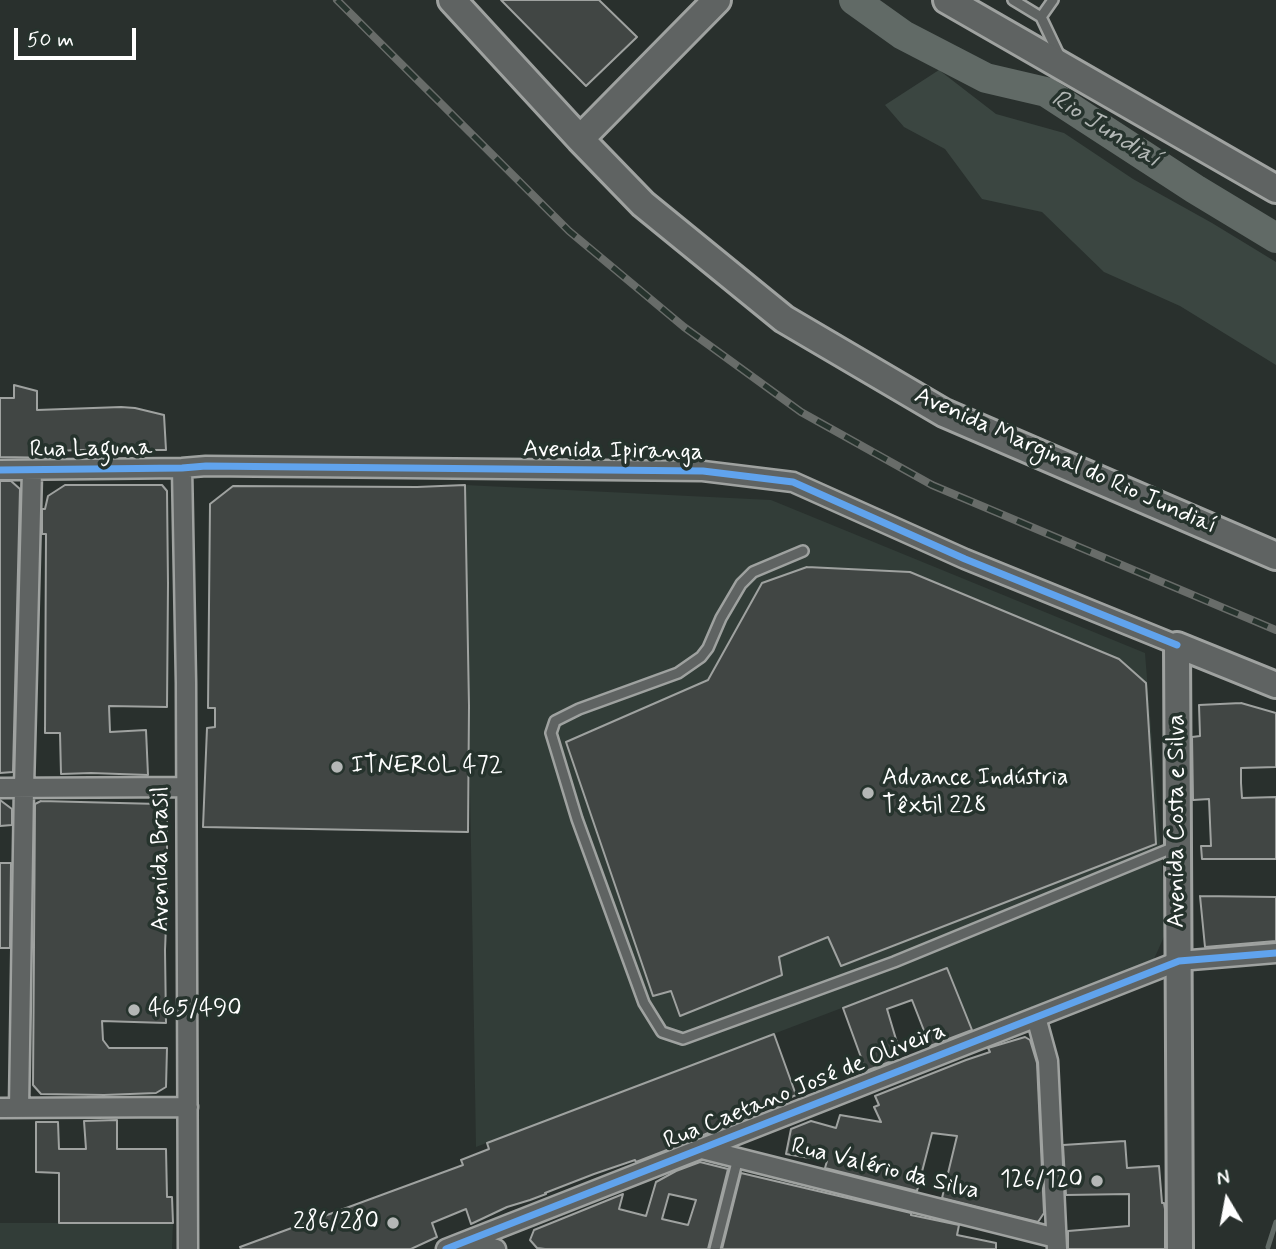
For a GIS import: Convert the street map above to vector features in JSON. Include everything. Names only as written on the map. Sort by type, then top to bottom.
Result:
[{"type":"main road","name":"Avenida Marginal do Rio Jundiaí","points":[[452,0],[643,204],[784,319],[944,413],[1276,556]]},
{"type":"main road","points":[[580,139],[717,0]]},
{"type":"main road","points":[[947,0],[1276,189]]},
{"type":"main road","name":"Avenida Ipiranga","points":[[1177,645],[1276,685]]},
{"type":"main road","name":"Avenida Costa e Silva","points":[[1177,645],[1180,1249]]},
{"type":"street","name":"Avenida Ipiranga","points":[[182,468],[206,466],[703,471],[793,482],[965,559],[1177,645]]},
{"type":"street","name":"Rua Laguna","points":[[0,470],[182,468]]},
{"type":"street","name":"Avenida Brasil","points":[[182,468],[187,787],[188,1249]]},
{"type":"street","points":[[19,1108],[32,471]]},
{"type":"street","points":[[0,788],[187,787]]},
{"type":"street","name":"Rua Caetano José de Oliveira","points":[[446,1249],[1178,961],[1276,953]]},
{"type":"street","points":[[1036,1017],[1048,1061],[1057,1244]]},
{"type":"street","points":[[0,1108],[188,1107]]},
{"type":"street","name":"Rua Valério da Silva","points":[[702,1149],[1057,1244]]},
{"type":"street","points":[[466,1241],[496,1249]]},
{"type":"lane","points":[[1013,0],[1041,17],[1065,68]]},
{"type":"lane","points":[[1041,17],[1053,0]]},
{"type":"lane","points":[[803,551],[754,572],[741,584],[701,657],[678,673],[579,709],[555,721],[551,733],[577,819],[644,1003],[662,1032],[683,1039],[894,962],[1178,845]]},
{"type":"lane","points":[[715,1249],[738,1158]]},
{"type":"shaded area","points":[[939,70],[996,114],[1064,133],[1133,179],[1276,262],[1276,365],[1180,306],[1104,272],[1042,212],[982,199],[945,149],[904,127],[885,105]]},
{"type":"shaded area","points":[[465,485],[771,500],[1145,653],[1167,930],[1154,959],[973,1032],[947,968],[476,1147]]},
{"type":"shaded area","points":[[0,1223],[173,1223],[172,1249],[0,1249]]},
{"type":"building","points":[[501,0],[599,0],[637,37],[586,86]]},
{"type":"building","points":[[14,385],[37,391],[37,410],[121,407],[164,415],[166,450],[76,450],[60,451],[59,458],[0,457],[0,398],[14,398]]},
{"type":"building","points":[[0,481],[11,481],[20,489],[13,772],[0,773]]},
{"type":"building","points":[[65,485],[162,485],[167,491],[167,707],[109,706],[110,732],[146,730],[148,775],[61,774],[60,733],[45,733],[46,534],[42,534],[42,509],[45,509],[48,496]]},
{"type":"building","points":[[465,485],[468,832],[203,827],[207,728],[215,727],[215,708],[208,708],[210,504],[233,486]]},
{"type":"building","name":"Advance Indústria Têxtil 228","points":[[807,567],[910,572],[1119,659],[1146,683],[1156,844],[841,966],[828,937],[779,957],[782,975],[680,1016],[671,991],[653,996],[566,742],[708,680],[762,583]]},
{"type":"building","points":[[1241,703],[1276,713],[1276,767],[1241,768],[1241,783],[1242,798],[1276,797],[1276,859],[1202,859],[1201,846],[1211,846],[1209,799],[1193,800],[1192,737],[1200,736],[1199,705]]},
{"type":"building","points":[[0,800],[12,809],[12,825],[0,826]]},
{"type":"building","points":[[41,801],[159,804],[167,812],[166,1023],[102,1021],[103,1040],[109,1048],[167,1048],[166,1087],[156,1093],[41,1094],[33,1085],[35,804]]},
{"type":"building","points":[[0,863],[11,863],[10,948],[0,948]]},
{"type":"building","points":[[1200,896],[1276,897],[1276,941],[1205,947]]},
{"type":"building","points":[[947,968],[972,1030],[930,1046],[912,1000],[887,1009],[898,1046],[890,1050],[892,1061],[866,1071],[843,1008]]},
{"type":"building","points":[[774,1034],[796,1095],[685,1143],[636,1162],[635,1160],[594,1174],[507,1207],[471,1224],[466,1209],[432,1223],[437,1237],[411,1249],[240,1247],[463,1165],[461,1160],[489,1149],[487,1143]]},
{"type":"building","points":[[1025,1037],[1030,1040],[1037,1063],[1044,1213],[1038,1222],[942,1198],[957,1136],[932,1133],[917,1191],[825,1168],[827,1161],[786,1154],[791,1129],[811,1121],[836,1128],[840,1115],[881,1122],[874,1107],[879,1105],[875,1096],[990,1052],[988,1048]]},
{"type":"building","points":[[117,1120],[117,1149],[166,1149],[167,1197],[172,1197],[173,1223],[59,1223],[59,1173],[36,1172],[36,1122],[58,1122],[59,1149],[86,1149],[84,1121]]},
{"type":"building","points":[[1125,1141],[1127,1168],[1159,1166],[1162,1203],[1165,1209],[1165,1249],[1068,1249],[1068,1231],[1129,1226],[1129,1194],[1066,1195],[1063,1145]]},
{"type":"building","points":[[700,1162],[728,1169],[708,1249],[545,1249],[537,1248],[530,1240],[534,1230],[623,1194],[619,1209],[646,1216],[656,1182]],"holes":[[[669,1194],[696,1200],[688,1225],[662,1219]]]},
{"type":"building","points":[[741,1173],[959,1225],[957,1235],[996,1243],[996,1249],[722,1249]]},
{"type":"waterway","name":"Rio Jundiaí","points":[[854,0],[903,35],[986,78],[1046,92],[1276,238]]},
{"type":"waterway","points":[[1268,1247],[1276,1222]]},
{"type":"railway","points":[[337,0],[569,231],[684,327],[801,412],[932,485],[1276,630]]},
{"type":"cycle path","points":[[0,470],[206,466],[703,471],[793,482],[965,559],[1177,645]]},
{"type":"cycle path","points":[[446,1249],[1179,961],[1276,953]]},
{"type":"place","name":"ITNEROL 472","points":[[337,767]]},
{"type":"place","name":"Advance Indústria Têxtil 228","points":[[868,793]]},
{"type":"place","name":"465/490","points":[[134,1010]]},
{"type":"place","name":"126/120","points":[[1097,1181]]},
{"type":"place","name":"286/280","points":[[393,1223]]}]
